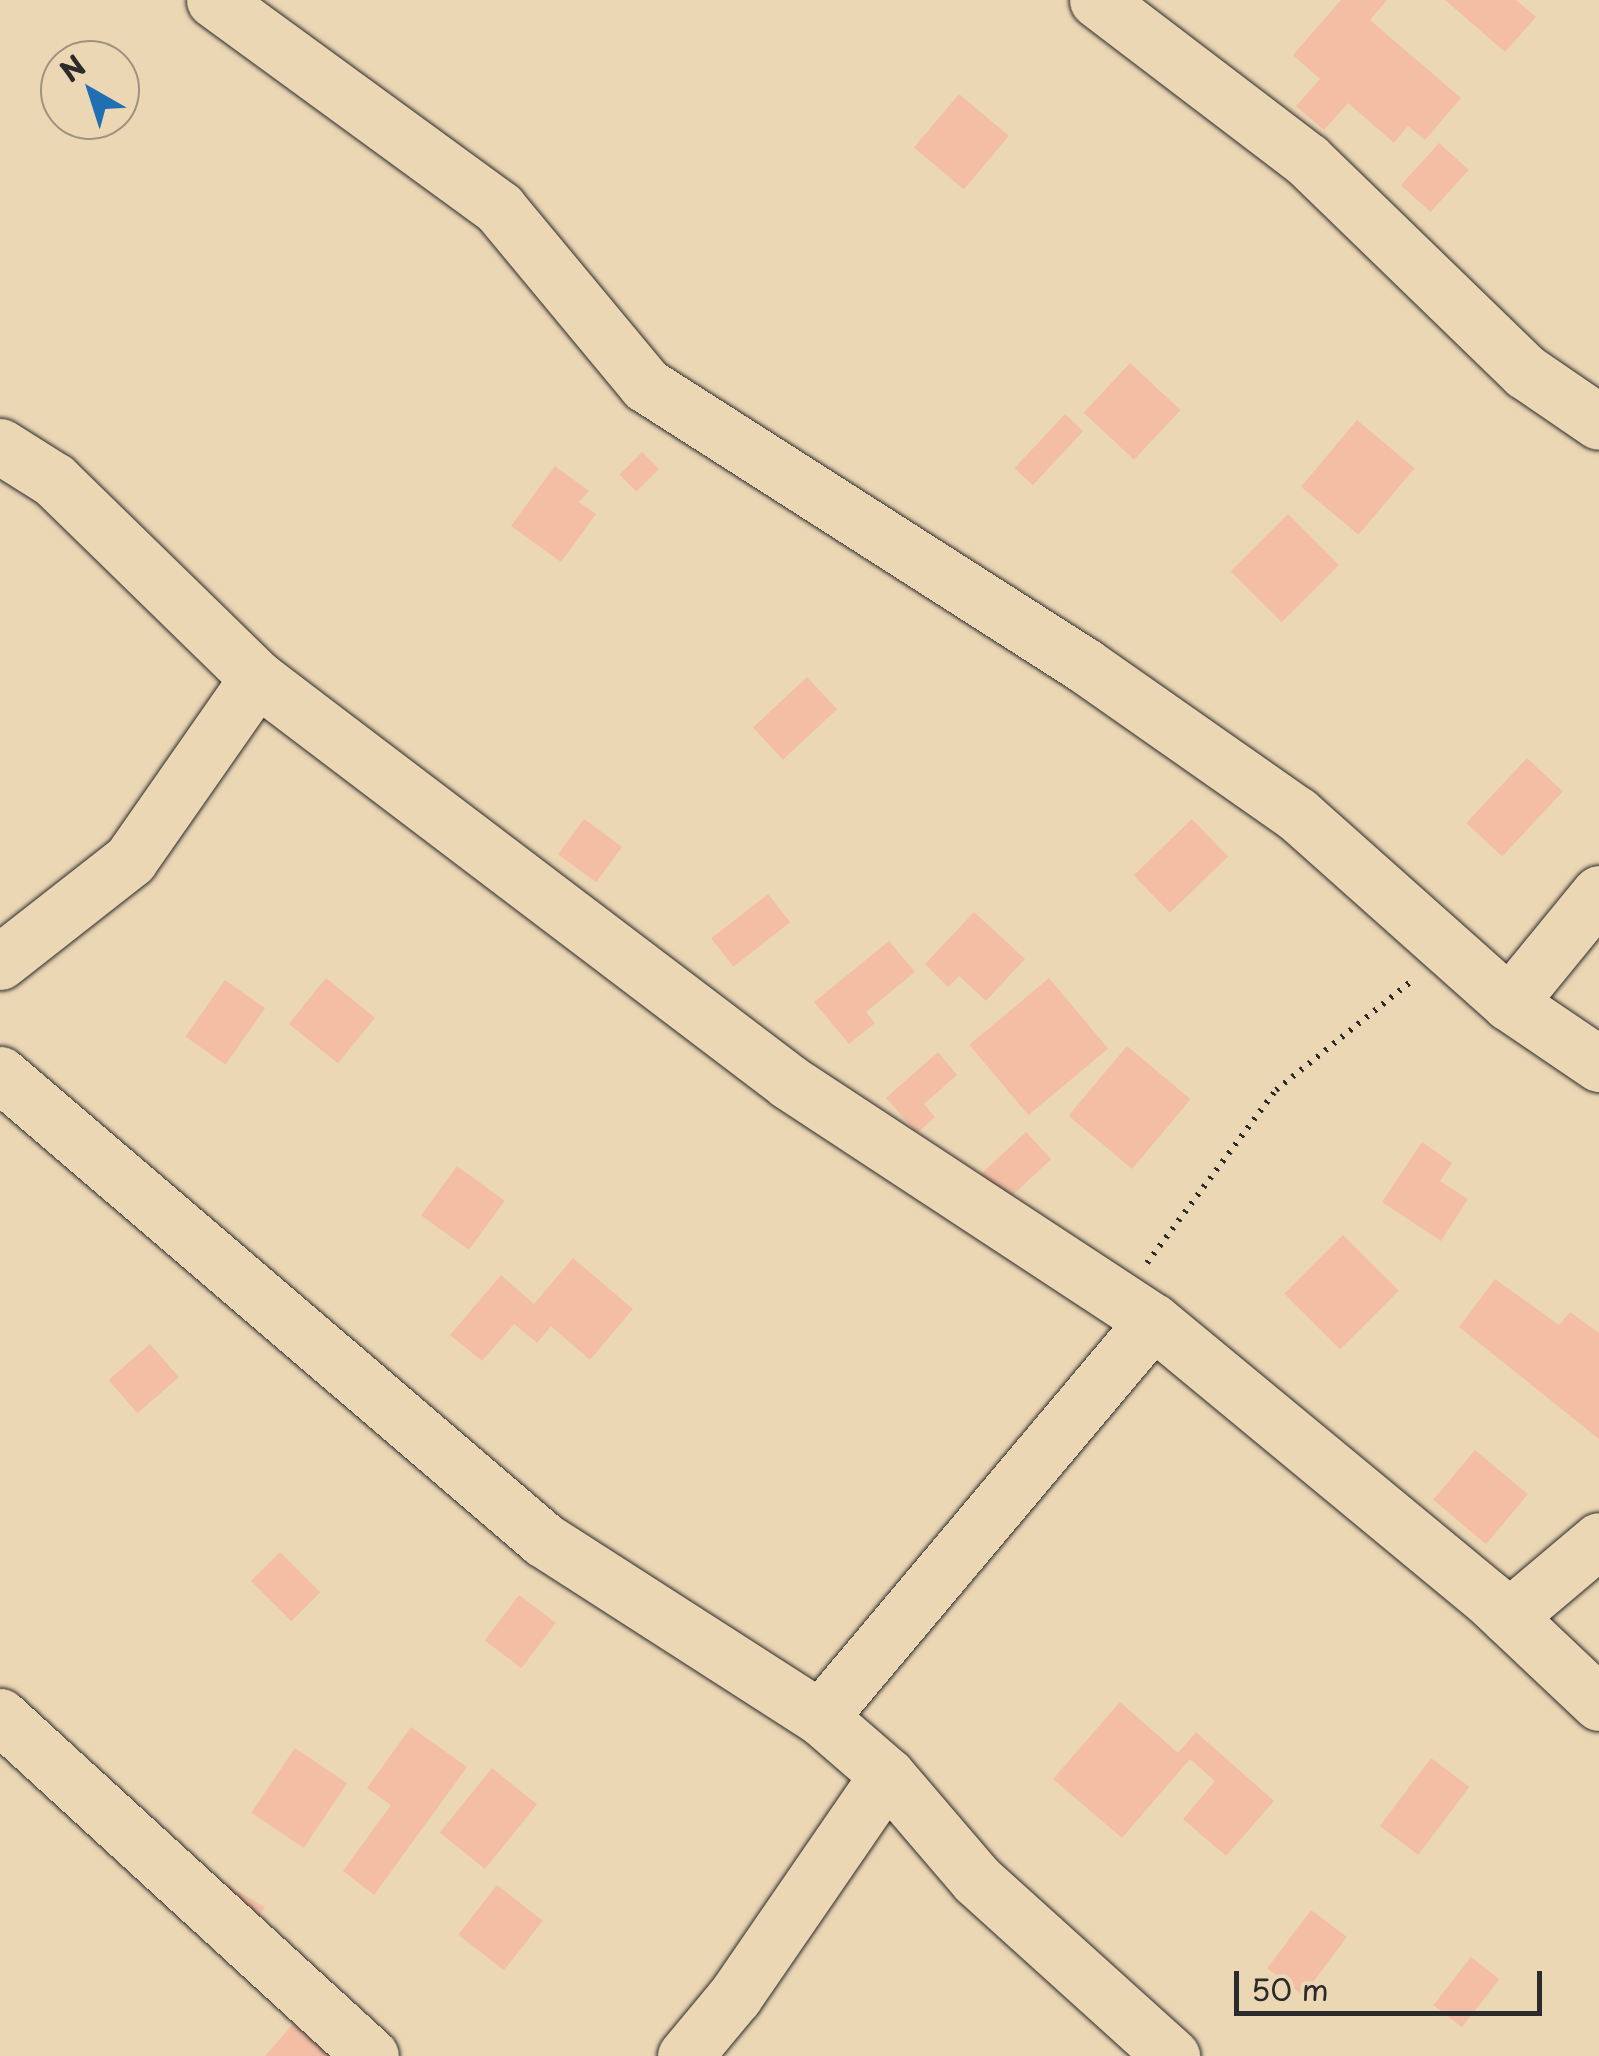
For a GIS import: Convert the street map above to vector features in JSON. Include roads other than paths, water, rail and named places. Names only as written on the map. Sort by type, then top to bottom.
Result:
[{"type":"street","points":[[214,0],[499,208],[646,386],[1215,756],[1297,814],[1509,1003],[1599,1064]]},
{"type":"street","points":[[1097,0],[1307,160],[1526,372],[1599,422]]},
{"type":"street","points":[[0,446],[54,480],[256,678],[788,1082],[1136,1310],[1508,1617],[1599,1703]]},
{"type":"street","points":[[0,962],[130,860],[256,678]]},
{"type":"street","points":[[1509,1003],[1599,893]]},
{"type":"street","points":[[0,1074],[544,1540],[820,1718],[887,1775],[976,1880],[1172,2056]]},
{"type":"street","points":[[820,1718],[1136,1310]]},
{"type":"street","points":[[1508,1617],[1599,1540]]},
{"type":"street","points":[[0,1716],[371,2056]]},
{"type":"street","points":[[685,2056],[887,1775]]}]
